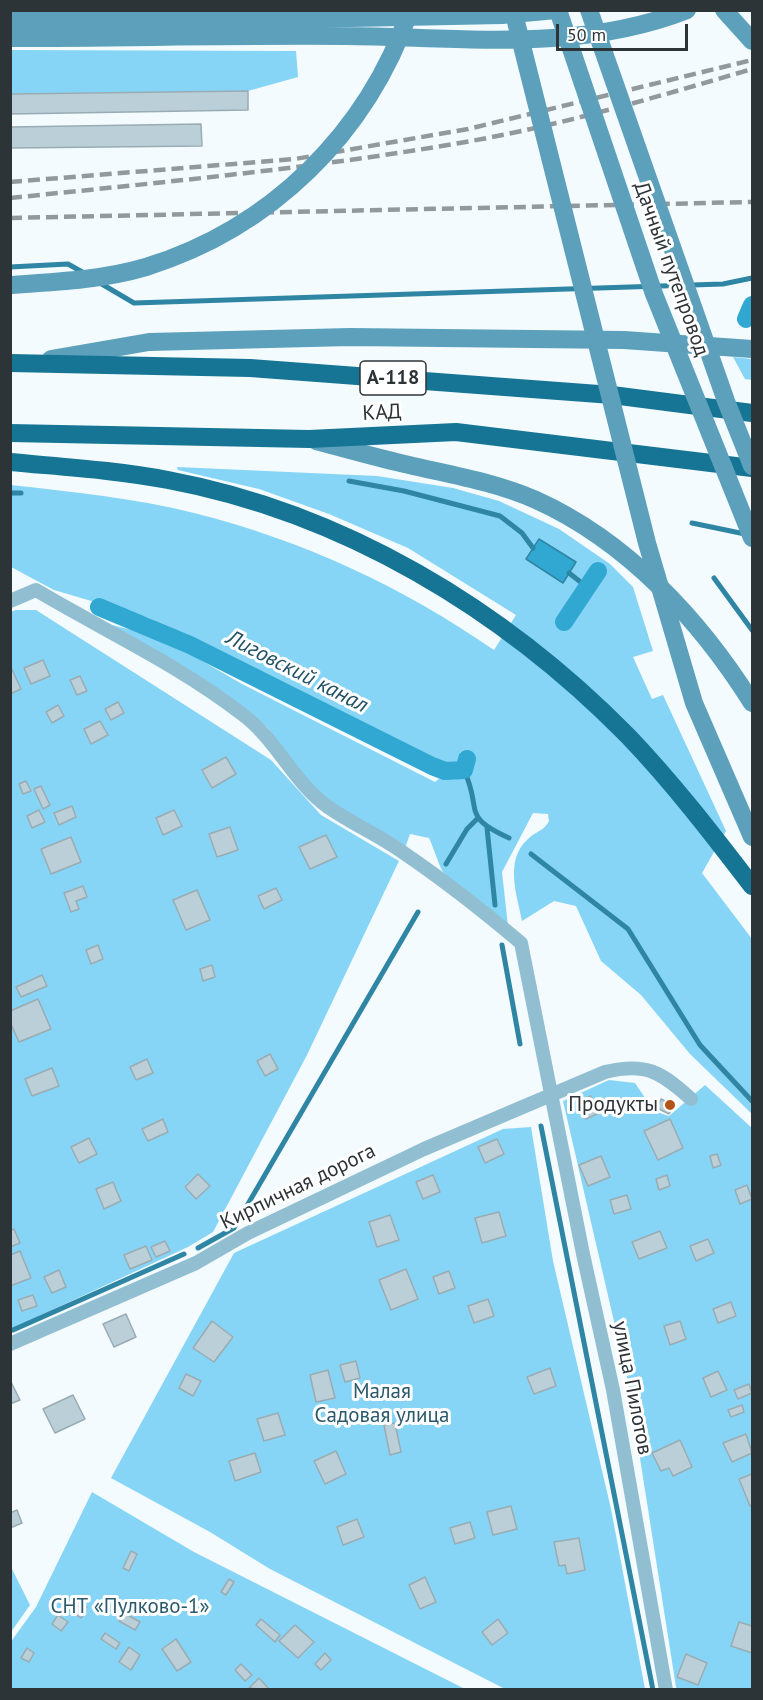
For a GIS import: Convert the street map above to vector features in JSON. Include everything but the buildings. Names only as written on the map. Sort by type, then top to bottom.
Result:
[{"type":"highway","name":"КАД","points":[[10,363],[250,368],[612,395],[753,413]]},
{"type":"highway","name":"КАД","points":[[10,433],[309,439],[456,432],[753,467]]},
{"type":"highway","points":[[10,462],[118,472],[169,480],[260,505],[367,546],[456,594],[565,678],[628,736],[660,771],[753,886]]},
{"type":"main road","points":[[10,285],[82,279],[144,267],[207,243],[260,212],[307,174],[351,126],[386,66],[410,10]]},
{"type":"main road","points":[[513,10],[647,543],[694,703],[753,837]]},
{"type":"main road","points":[[10,38],[502,15],[557,10]]},
{"type":"main road","name":"Дачный путепровод","points":[[557,10],[654,294],[753,538]]},
{"type":"main road","name":"Дачный путепровод","points":[[589,10],[726,401],[753,467]]},
{"type":"main road","points":[[10,21],[136,15],[350,22],[453,41],[538,40],[634,26],[687,10]]},
{"type":"main road","points":[[724,10],[753,41]]},
{"type":"main road","points":[[31,363],[149,342],[350,337],[624,340],[753,349]]},
{"type":"main road","points":[[309,439],[494,485],[536,500],[585,526],[626,556],[665,593],[704,636],[753,703]]},
{"type":"street","name":"улица Пилотов","points":[[10,601],[36,590],[175,669],[241,713],[261,729],[309,791],[328,807],[395,853],[448,884],[521,943],[613,1390],[666,1689]]},
{"type":"street","name":"Кирпичная дорога","points":[[10,1344],[196,1263],[248,1233],[424,1149],[605,1072],[629,1066],[653,1071],[671,1081],[691,1099]]},
{"type":"green space","points":[[11,50],[296,51],[298,77],[248,91],[11,94]]},
{"type":"green space","points":[[733,357],[752,359],[752,380],[745,379]]},
{"type":"green space","points":[[177,467],[377,476],[453,488],[499,501],[559,529],[610,564],[633,587],[653,651],[633,657],[652,699],[663,695],[726,831],[702,873],[752,939],[752,1114],[690,1054],[641,995],[601,961],[576,906],[554,901],[522,921],[515,889],[516,857],[528,839],[547,824],[548,814],[533,813],[502,872],[508,926],[473,902],[450,880],[442,870],[429,838],[410,834],[405,848],[330,803],[308,785],[267,727],[164,657],[100,622],[132,630],[185,651],[242,684],[435,782],[449,771],[149,618],[54,590],[11,567],[11,485],[149,503],[194,513],[274,537],[388,586],[494,650],[516,615],[408,548],[329,514],[259,489],[178,470]]},
{"type":"green space","points":[[36,610],[271,760],[321,815],[399,861],[307,1055],[213,1232],[188,1247],[11,1329],[10,612]]},
{"type":"green space","points":[[609,1080],[635,1083],[654,1111],[669,1116],[705,1085],[752,1128],[752,1689],[677,1689],[676,1687],[628,1382],[563,1101]]},
{"type":"green space","name":"Малая Садовая улица","points":[[531,1127],[553,1261],[611,1509],[645,1689],[505,1689],[270,1569],[210,1532],[111,1478],[234,1253],[503,1129]]},
{"type":"green space","name":"СНТ «Пулково-1»","points":[[92,1492],[194,1552],[465,1689],[11,1689],[10,1643],[36,1607]]},
{"type":"green space","points":[[10,1565],[30,1605],[11,1632],[10,1632]]},
{"type":"shaded area","points":[[539,539],[576,562],[563,583],[526,559]]},
{"type":"waterway","points":[[10,267],[68,264],[84,273]]},
{"type":"waterway","points":[[100,283],[134,303],[723,284],[752,278]]},
{"type":"waterway","name":"Лиговский канал","points":[[746,319],[752,305]]},
{"type":"waterway","points":[[349,481],[404,491],[500,516],[522,533],[533,548]]},
{"type":"waterway","points":[[10,493],[21,493]]},
{"type":"waterway","points":[[692,523],[745,534]]},
{"type":"waterway","name":"Лиговский канал","points":[[564,622],[598,571]]},
{"type":"waterway","points":[[569,573],[587,587]]},
{"type":"waterway","points":[[714,578],[752,630]]},
{"type":"waterway","name":"Лиговский канал","points":[[99,607],[190,645],[432,766],[445,771],[464,770],[467,759]]},
{"type":"waterway","points":[[464,770],[478,818],[509,838]]},
{"type":"waterway","points":[[446,864],[467,829],[477,819]]},
{"type":"waterway","points":[[487,828],[495,905]]},
{"type":"waterway","points":[[531,854],[628,929],[700,1045],[752,1101]]},
{"type":"waterway","points":[[198,1248],[234,1228],[418,912]]},
{"type":"waterway","points":[[502,945],[520,1044]]},
{"type":"waterway","points":[[541,1126],[653,1690]]},
{"type":"waterway","points":[[13,1330],[184,1254]]},
{"type":"railway","points":[[10,182],[295,159],[468,129],[752,60]]},
{"type":"railway","points":[[10,198],[299,167],[414,151],[577,118],[752,69]]},
{"type":"railway","points":[[10,218],[752,202]]},
{"type":"place","name":"Продукты","points":[[670,1105]]}]
